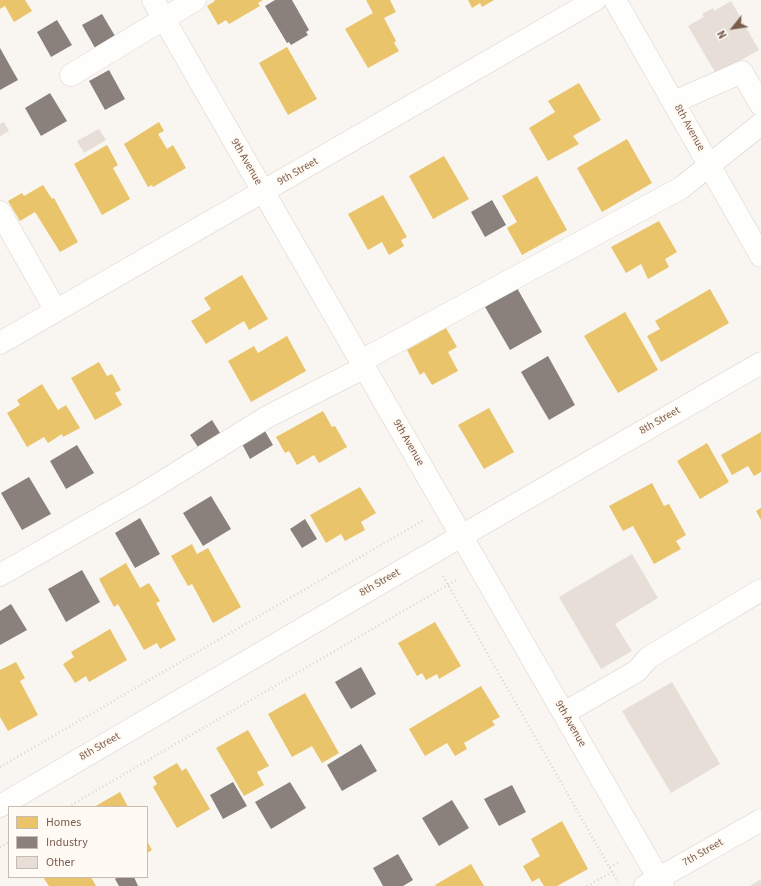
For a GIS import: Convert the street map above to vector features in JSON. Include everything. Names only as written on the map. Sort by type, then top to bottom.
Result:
[{"type":"street","points":[[71,75],[158,9],[195,0]]},
{"type":"street","name":"9th Street","points":[[0,343],[595,0]]},
{"type":"street","name":"8th Avenue","points":[[615,0],[761,256]]},
{"type":"street","name":"9th Avenue","points":[[158,9],[564,713],[656,883]]},
{"type":"street","points":[[674,102],[742,72],[761,105]]},
{"type":"street","points":[[0,575],[141,495],[267,417],[681,188],[709,164],[761,124]]},
{"type":"street","points":[[0,212],[56,311]]},
{"type":"street","name":"8th Street","points":[[0,806],[761,363]]},
{"type":"street","points":[[564,713],[637,671],[648,658],[761,590]]},
{"type":"street","name":"7th Street","points":[[656,883],[761,820]]},
{"type":"path","points":[[0,767],[430,516]]},
{"type":"path","points":[[440,570],[618,882]]},
{"type":"path","points":[[70,806],[464,576]]},
{"type":"path","points":[[587,886],[612,872]]},
{"type":"building: Homes","points":[[0,0],[25,0],[32,11],[14,22],[5,6],[0,9]]},
{"type":"building: Homes","points":[[214,0],[263,0],[258,3],[260,6],[229,24],[226,20],[218,25],[207,6],[215,1]]},
{"type":"building: Homes","points":[[366,0],[390,0],[396,12],[384,18],[396,41],[394,43],[399,51],[368,68],[345,29],[373,13]]},
{"type":"building: Homes","points":[[468,0],[494,0],[482,7],[480,3],[472,8]]},
{"type":"building: Homes","points":[[287,47],[317,99],[288,115],[259,63]]},
{"type":"building: Homes","points":[[579,83],[601,120],[573,136],[579,144],[548,161],[529,128],[555,112],[548,101]]},
{"type":"building: Homes","points":[[159,122],[164,131],[158,134],[167,149],[173,145],[186,168],[153,187],[152,185],[148,187],[124,144]]},
{"type":"building: Homes","points":[[627,139],[652,183],[602,212],[577,168]]},
{"type":"building: Homes","points":[[107,145],[118,165],[113,168],[130,199],[102,215],[74,164]]},
{"type":"building: Homes","points":[[444,156],[469,199],[433,219],[409,176]]},
{"type":"building: Homes","points":[[537,176],[567,230],[522,255],[507,228],[517,222],[502,196]]},
{"type":"building: Homes","points":[[43,185],[52,199],[54,198],[78,242],[60,252],[35,212],[20,221],[8,201],[22,193],[24,196]]},
{"type":"building: Homes","points":[[383,195],[407,237],[401,240],[404,246],[389,255],[382,242],[368,250],[348,214]]},
{"type":"building: Homes","points":[[659,221],[677,252],[665,259],[669,267],[648,279],[641,264],[626,273],[611,247]]},
{"type":"building: Homes","points":[[242,275],[268,319],[249,330],[244,321],[206,344],[191,321],[211,309],[204,298]]},
{"type":"building: Homes","points":[[710,289],[729,323],[661,362],[647,336],[660,329],[655,321]]},
{"type":"building: Homes","points":[[625,312],[658,370],[618,393],[584,336]]},
{"type":"building: Homes","points":[[446,328],[457,347],[448,352],[458,371],[432,385],[424,372],[420,375],[407,350]]},
{"type":"building: Homes","points":[[287,336],[306,371],[251,402],[228,361],[254,346],[258,353]]},
{"type":"building: Homes","points":[[99,362],[107,376],[112,374],[121,390],[115,393],[122,405],[95,420],[71,378]]},
{"type":"building: Homes","points":[[42,384],[58,410],[66,405],[80,428],[63,437],[62,434],[48,443],[44,437],[27,447],[7,413],[20,405],[17,400]]},
{"type":"building: Homes","points":[[489,408],[514,452],[484,469],[458,425]]},
{"type":"building: Homes","points":[[323,411],[332,427],[335,426],[347,447],[319,463],[314,455],[297,465],[289,451],[285,453],[276,437]]},
{"type":"building: Homes","points":[[761,432],[761,472],[754,476],[748,466],[732,475],[721,455]]},
{"type":"building: Homes","points":[[707,443],[729,482],[700,499],[677,461]]},
{"type":"building: Homes","points":[[652,483],[664,506],[669,504],[686,535],[676,541],[681,549],[654,564],[633,526],[623,531],[609,506]]},
{"type":"building: Homes","points":[[360,487],[376,513],[361,522],[365,530],[345,541],[341,534],[326,543],[310,515]]},
{"type":"building: Homes","points":[[761,508],[761,520],[756,511]]},
{"type":"building: Homes","points":[[192,544],[197,554],[208,548],[241,607],[213,623],[192,584],[188,586],[171,556]]},
{"type":"building: Homes","points":[[126,563],[140,588],[149,583],[160,601],[156,603],[176,640],[160,649],[157,643],[144,650],[118,604],[114,607],[99,579]]},
{"type":"building: Homes","points":[[435,622],[461,666],[439,679],[437,674],[426,680],[422,673],[417,676],[398,643]]},
{"type":"building: Homes","points":[[110,629],[127,660],[89,682],[86,676],[75,683],[63,664],[74,657],[71,652]]},
{"type":"building: Homes","points":[[16,662],[25,678],[20,681],[38,715],[8,731],[0,717],[0,670]]},
{"type":"building: Homes","points":[[481,686],[500,717],[492,721],[495,725],[464,743],[467,749],[455,756],[447,743],[425,756],[409,729]]},
{"type":"building: Homes","points":[[305,693],[339,753],[322,763],[312,746],[292,757],[268,714]]},
{"type":"building: Homes","points":[[248,730],[269,766],[257,772],[264,785],[244,796],[216,748]]},
{"type":"building: Homes","points":[[177,763],[182,771],[186,768],[210,809],[177,828],[153,787],[157,784],[153,777]]},
{"type":"building: Homes","points":[[120,792],[127,806],[96,806]]},
{"type":"building: Homes","points":[[562,821],[588,869],[557,886],[544,886],[539,878],[532,882],[523,866],[540,856],[531,839]]},
{"type":"building: Homes","points":[[148,843],[152,850],[148,852]]},
{"type":"building: Homes","points":[[471,864],[484,886],[435,885]]},
{"type":"building: Homes","points":[[44,878],[92,878],[96,886],[49,886]]},
{"type":"building: Industry","points":[[275,0],[292,0],[309,30],[306,32],[308,35],[291,45],[289,42],[287,43],[265,6]]},
{"type":"building: Industry","points":[[102,14],[115,36],[95,48],[82,25]]},
{"type":"building: Industry","points":[[57,20],[72,45],[51,57],[37,32]]},
{"type":"building: Industry","points":[[0,48],[18,80],[0,90]]},
{"type":"building: Industry","points":[[109,70],[125,99],[105,110],[89,81]]},
{"type":"building: Industry","points":[[50,93],[67,121],[41,136],[25,108]]},
{"type":"building: Industry","points":[[492,200],[506,225],[485,237],[471,212]]},
{"type":"building: Industry","points":[[517,288],[542,332],[510,350],[485,307]]},
{"type":"building: Industry","points":[[548,356],[575,405],[549,420],[521,372]]},
{"type":"building: Industry","points":[[212,420],[222,436],[200,450],[190,435]]},
{"type":"building: Industry","points":[[265,431],[273,445],[250,459],[242,444]]},
{"type":"building: Industry","points":[[77,445],[94,473],[66,489],[50,461]]},
{"type":"building: Industry","points":[[29,477],[51,514],[22,530],[1,493]]},
{"type":"building: Industry","points":[[211,496],[231,529],[203,546],[183,513]]},
{"type":"building: Industry","points":[[140,518],[160,554],[135,568],[115,533]]},
{"type":"building: Industry","points":[[305,519],[317,539],[302,548],[290,529]]},
{"type":"building: Industry","points":[[82,570],[100,602],[66,622],[48,589]]},
{"type":"building: Industry","points":[[11,604],[27,630],[0,645],[0,611]]},
{"type":"building: Industry","points":[[361,667],[376,694],[351,709],[335,682]]},
{"type":"building: Industry","points":[[361,744],[377,771],[342,791],[327,765]]},
{"type":"building: Industry","points":[[233,782],[247,806],[223,819],[210,795]]},
{"type":"building: Industry","points":[[290,782],[306,808],[271,829],[255,802]]},
{"type":"building: Industry","points":[[512,785],[526,812],[499,826],[484,799]]},
{"type":"building: Industry","points":[[452,800],[469,828],[439,846],[422,818]]},
{"type":"building: Industry","points":[[398,854],[413,880],[403,886],[383,886],[373,868]]},
{"type":"building: Industry","points":[[134,878],[138,886],[119,886],[115,879]]},
{"type":"building: Other","points":[[731,1],[759,50],[716,74],[688,26],[704,17],[702,14],[713,8],[714,11]]},
{"type":"building: Other","points":[[4,122],[9,131],[0,136],[0,124]]},
{"type":"building: Other","points":[[99,129],[106,140],[84,153],[77,141]]},
{"type":"building: Other","points":[[632,554],[658,598],[615,624],[632,651],[601,669],[559,597]]},
{"type":"building: Other","points":[[672,682],[720,764],[671,793],[622,711]]},
{"type":"building: Other","points":[[761,879],[761,886],[750,886]]}]
